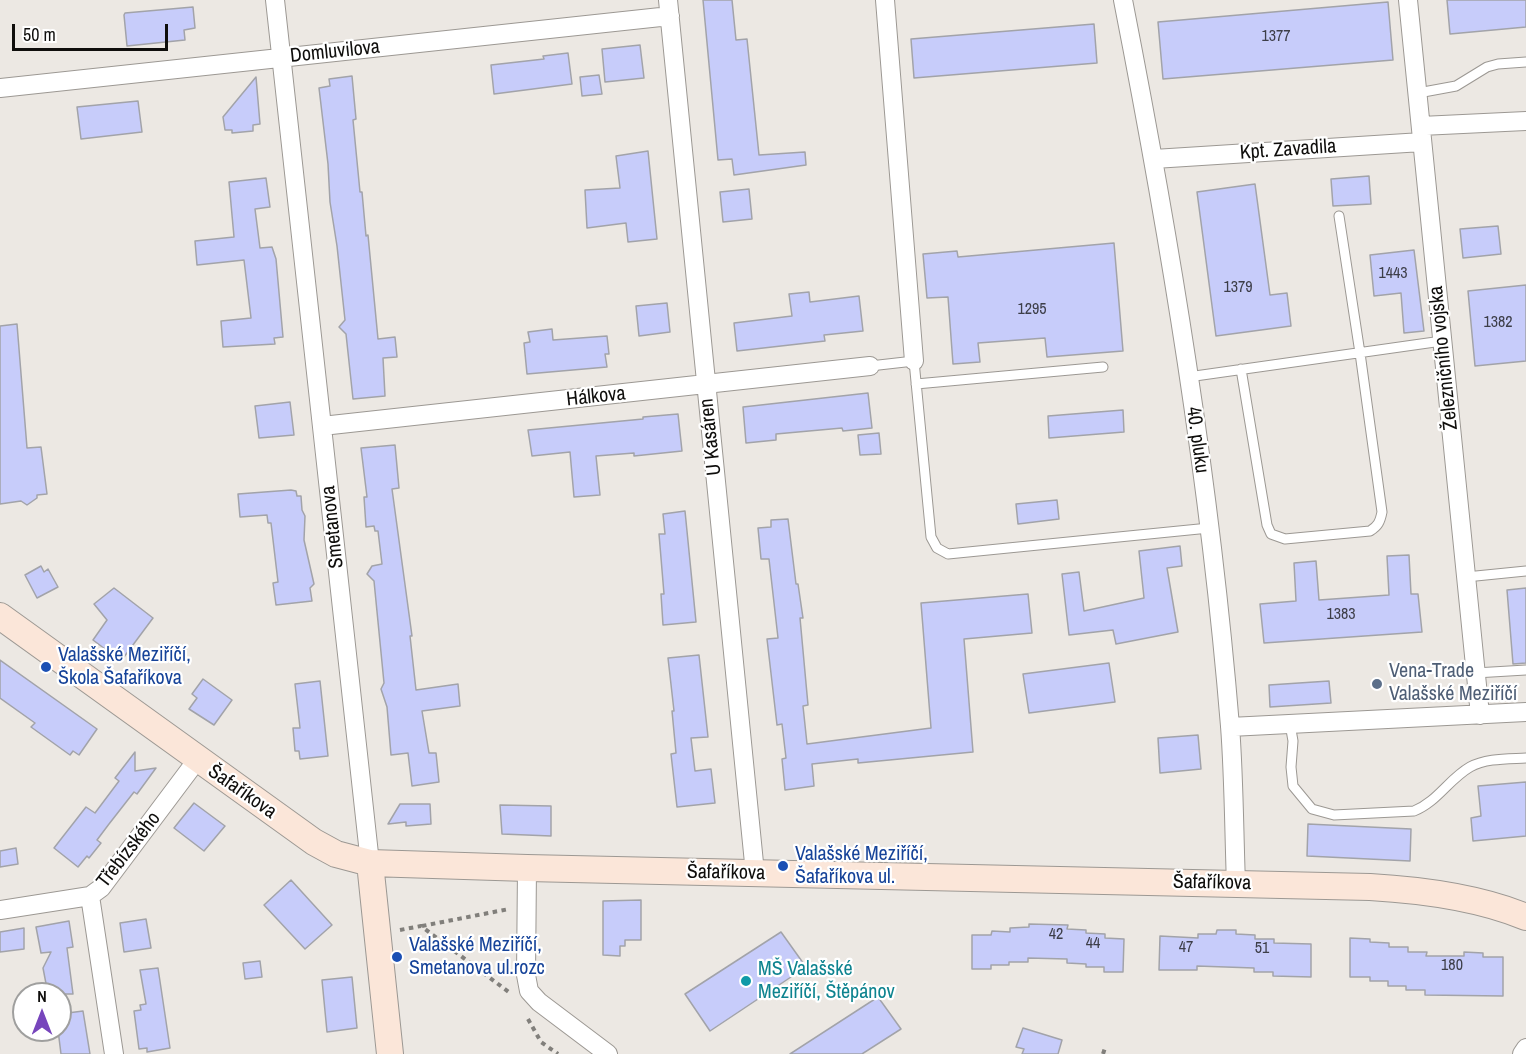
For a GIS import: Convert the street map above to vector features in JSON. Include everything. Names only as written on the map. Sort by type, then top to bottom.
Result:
[{"type":"street","name":"Smetanova","points":[[275,0],[390,1054]]},
{"type":"street","points":[[885,0],[914,361]]},
{"type":"street","name":"40. pluku","points":[[1123,0],[1154,159],[1209,528],[1230,727],[1236,884]]},
{"type":"street","name":"Železničního vojska","points":[[1408,0],[1480,715]]},
{"type":"street","name":"Domluvilova","points":[[0,88],[282,58],[669,8]]},
{"type":"street","name":"U Kasáren","points":[[669,8],[755,873]]},
{"type":"street","name":"Kpt. Zavadila","points":[[1154,159],[1422,134],[1526,121]]},
{"type":"street","name":"Hálkova","points":[[322,426],[870,366]]},
{"type":"street","name":"Šafaříkova","points":[[0,616],[197,760],[325,849],[370,863],[1399,889],[1455,897],[1526,917]]},
{"type":"street","points":[[1230,727],[1526,712]]},
{"type":"street","name":"Třebízského","points":[[114,1054],[90,896],[101,888],[197,760]]},
{"type":"street","points":[[527,868],[526,975],[529,991],[547,1009],[608,1054]]},
{"type":"street","points":[[0,910],[90,896]]},
{"type":"street","points":[[1522,1054],[1526,1048]]},
{"type":"lane","points":[[1418,93],[1456,86],[1486,67],[1526,62]]},
{"type":"lane","points":[[1241,369],[1267,525],[1272,534],[1285,539],[1370,531],[1376,527],[1381,521],[1382,513],[1339,216]]},
{"type":"lane","points":[[1188,377],[1442,341]]},
{"type":"lane","points":[[870,366],[914,361],[931,537],[937,548],[948,554],[1209,528]]},
{"type":"lane","points":[[916,384],[1103,367]]},
{"type":"lane","points":[[1466,577],[1526,571]]},
{"type":"lane","points":[[1475,673],[1526,670]]},
{"type":"lane","points":[[1290,724],[1293,741],[1291,767],[1293,786],[1312,809],[1334,815],[1414,811],[1425,807],[1470,767],[1491,761],[1526,758]]},
{"type":"path","points":[[391,932],[527,905]]},
{"type":"path","points":[[421,926],[517,999]]},
{"type":"path","points":[[523,1009],[541,1042],[558,1054]]},
{"type":"path","points":[[1103,1054],[1104,1047]]},
{"type":"building","points":[[703,0],[732,0],[736,40],[747,39],[759,155],[805,152],[806,165],[734,175],[732,159],[718,160]]},
{"type":"building","points":[[1447,0],[1526,0],[1526,27],[1450,34]]},
{"type":"building","points":[[1388,2],[1393,60],[1163,79],[1158,22]]},
{"type":"building","points":[[193,7],[195,28],[184,30],[185,40],[127,46],[125,13]]},
{"type":"building","points":[[1094,24],[1097,63],[914,78],[911,39]]},
{"type":"building","points":[[640,45],[644,78],[605,82],[602,49]]},
{"type":"building","points":[[568,53],[572,84],[494,94],[491,65],[544,59],[543,56]]},
{"type":"building","points":[[599,75],[602,94],[582,96],[580,77]]},
{"type":"building","points":[[352,76],[356,119],[353,120],[360,192],[362,192],[366,236],[368,235],[378,339],[395,337],[397,357],[383,358],[385,396],[353,399],[346,334],[339,327],[345,320],[319,88],[330,86],[329,79]]},
{"type":"building","points":[[256,77],[260,124],[253,125],[253,131],[232,133],[232,130],[225,130],[223,117]]},
{"type":"building","points":[[138,101],[142,132],[81,139],[77,107]]},
{"type":"building","points":[[648,151],[657,239],[628,242],[626,223],[587,228],[585,190],[620,188],[616,156]]},
{"type":"building","points":[[1369,176],[1371,204],[1333,206],[1331,179]]},
{"type":"building","points":[[266,178],[270,207],[255,209],[260,248],[272,247],[276,259],[283,337],[274,338],[275,344],[223,347],[221,321],[251,318],[244,260],[197,265],[195,241],[234,237],[229,182]]},
{"type":"building","points":[[1255,184],[1270,295],[1287,293],[1291,326],[1216,336],[1197,192]]},
{"type":"building","points":[[749,189],[752,219],[723,222],[720,192]]},
{"type":"building","points":[[1498,226],[1501,254],[1463,258],[1460,229]]},
{"type":"building","points":[[1114,243],[1123,351],[1047,357],[1045,338],[978,343],[980,362],[953,364],[948,297],[927,298],[923,254],[957,251],[958,257]]},
{"type":"building","points":[[1414,250],[1424,331],[1404,333],[1401,293],[1374,296],[1370,255]]},
{"type":"building","points":[[1526,285],[1526,361],[1475,366],[1468,291]]},
{"type":"building","points":[[809,292],[810,302],[859,296],[863,331],[824,335],[825,341],[737,351],[734,323],[792,316],[789,294]]},
{"type":"building","points":[[667,303],[670,332],[639,336],[636,306]]},
{"type":"building","points":[[17,324],[27,448],[41,447],[47,494],[37,495],[37,498],[27,505],[21,501],[0,504],[0,326]]},
{"type":"building","points":[[552,329],[553,340],[607,336],[609,354],[605,354],[607,367],[527,374],[524,343],[530,342],[528,332]]},
{"type":"building","points":[[868,393],[872,428],[843,431],[842,428],[776,434],[776,440],[746,443],[743,407]]},
{"type":"building","points":[[290,402],[294,435],[259,438],[255,406]]},
{"type":"building","points":[[1123,410],[1124,432],[1049,438],[1048,416]]},
{"type":"building","points":[[678,414],[682,451],[634,456],[634,453],[596,456],[600,495],[574,497],[570,452],[532,456],[528,430]]},
{"type":"building","points":[[879,433],[881,454],[860,455],[858,435]]},
{"type":"building","points":[[395,445],[399,488],[392,489],[412,636],[410,636],[416,690],[458,684],[460,706],[422,711],[429,753],[436,753],[439,782],[412,786],[408,753],[391,755],[387,707],[381,689],[384,683],[374,581],[367,574],[372,566],[382,564],[378,531],[375,531],[374,526],[366,527],[364,497],[367,497],[361,448]]},
{"type":"building","points":[[296,491],[297,496],[301,496],[305,516],[304,540],[314,584],[310,588],[312,601],[276,605],[273,583],[278,582],[271,523],[268,523],[267,515],[240,517],[238,494]]},
{"type":"building","points":[[1057,500],[1059,519],[1018,524],[1016,504]]},
{"type":"building","points":[[685,511],[696,622],[663,625],[661,594],[664,594],[659,534],[665,534],[663,514]]},
{"type":"building","points":[[788,519],[796,584],[798,584],[803,618],[800,618],[808,705],[803,706],[807,744],[931,728],[921,603],[1028,594],[1032,633],[964,639],[973,752],[858,763],[858,759],[812,764],[814,786],[785,790],[782,759],[786,758],[782,724],[777,725],[767,639],[778,638],[769,559],[761,559],[758,528],[771,527],[771,520]]},
{"type":"building","points":[[1180,546],[1182,566],[1167,568],[1178,632],[1116,644],[1113,630],[1069,635],[1062,574],[1079,572],[1084,611],[1144,598],[1139,551]]},
{"type":"building","points":[[1409,555],[1411,594],[1418,594],[1422,632],[1264,643],[1260,604],[1296,601],[1294,563],[1316,561],[1319,600],[1389,595],[1387,556]]},
{"type":"building","points":[[41,566],[44,572],[48,569],[58,587],[37,598],[25,575]]},
{"type":"building","points":[[114,588],[153,618],[121,661],[93,640],[107,620],[94,604]]},
{"type":"building","points":[[1526,588],[1526,663],[1513,664],[1507,590]]},
{"type":"building","points":[[699,655],[708,737],[691,738],[695,771],[711,769],[715,803],[677,807],[671,754],[676,753],[672,711],[674,711],[668,658]]},
{"type":"building","points":[[0,660],[97,729],[79,755],[73,751],[70,755],[31,727],[35,723],[0,698]]},
{"type":"building","points":[[1109,663],[1115,702],[1029,713],[1023,674]]},
{"type":"building","points":[[203,679],[232,700],[214,725],[189,709],[197,698],[192,694]]},
{"type":"building","points":[[320,681],[328,756],[300,759],[299,751],[295,751],[293,728],[300,728],[295,684]]},
{"type":"building","points":[[1329,681],[1331,703],[1270,707],[1269,685]]},
{"type":"building","points":[[1198,735],[1201,769],[1160,773],[1158,738]]},
{"type":"building","points":[[135,752],[135,771],[156,768],[137,794],[134,792],[97,840],[101,843],[78,867],[54,848],[86,807],[95,813],[119,781],[115,778]]},
{"type":"building","points":[[1526,782],[1526,836],[1473,841],[1471,818],[1481,816],[1478,786]]},
{"type":"building","points":[[194,803],[225,826],[204,851],[174,828]]},
{"type":"building","points":[[400,804],[430,804],[431,824],[406,826],[406,822],[388,824]]},
{"type":"building","points":[[500,805],[551,806],[551,836],[502,834]]},
{"type":"building","points":[[1308,824],[1411,829],[1410,861],[1307,856]]},
{"type":"building","points":[[16,848],[18,864],[0,867],[0,851]]},
{"type":"building","points":[[291,880],[332,925],[305,949],[264,905]]},
{"type":"building","points":[[641,900],[641,940],[625,940],[625,946],[620,946],[620,956],[603,955],[603,901]]},
{"type":"building","points":[[146,919],[151,948],[124,952],[120,923]]},
{"type":"building","points":[[69,921],[73,947],[67,948],[71,982],[46,982],[43,968],[51,952],[41,953],[36,927]]},
{"type":"building","points":[[1029,924],[1068,925],[1067,929],[1105,934],[1105,938],[1124,939],[1123,972],[1104,972],[1104,967],[1086,967],[1086,964],[1067,963],[1067,959],[1028,958],[1028,962],[991,965],[991,969],[972,969],[972,935],[991,935],[992,931],[1010,932],[1010,928],[1029,927]]},
{"type":"building","points":[[24,928],[24,949],[0,952],[0,932]]},
{"type":"building","points":[[1217,930],[1236,930],[1236,934],[1255,935],[1255,939],[1274,939],[1274,943],[1311,944],[1311,977],[1273,976],[1273,972],[1254,972],[1254,968],[1197,966],[1197,970],[1159,970],[1160,936],[1198,938],[1198,934],[1216,934]]},
{"type":"building","name":"MŠ Valašské Meziříčí, Štěpánov","points":[[781,932],[806,967],[710,1031],[685,994]]},
{"type":"building","points":[[1350,938],[1389,943],[1389,947],[1408,947],[1408,952],[1427,952],[1426,956],[1464,956],[1464,952],[1483,953],[1483,957],[1503,957],[1503,996],[1425,995],[1425,990],[1406,990],[1406,986],[1388,986],[1388,981],[1370,981],[1370,977],[1350,977]]},
{"type":"building","points":[[260,961],[262,977],[245,979],[243,963]]},
{"type":"building","points":[[158,968],[170,1048],[147,1052],[147,1048],[139,1049],[134,1011],[141,1010],[140,1005],[146,1004],[140,970]]},
{"type":"building","points":[[352,977],[357,1028],[327,1032],[322,980]]},
{"type":"building","name":"MŠ Valašské Meziříčí, Štěpánov","points":[[878,997],[901,1029],[862,1054],[790,1054]]},
{"type":"building","points":[[83,1011],[90,1054],[61,1054],[60,1042],[72,1042],[72,1012]]},
{"type":"building","points":[[1023,1028],[1062,1040],[1058,1054],[1022,1054],[1024,1049],[1016,1047]]},
{"type":"place","name":"Valašské Meziříčí, Škola Šafaříkova","points":[[46,667]]},
{"type":"place","name":"Vena-Trade Valašské Meziříčí","points":[[1377,684]]},
{"type":"place","name":"Valašské Meziříčí, Šafaříkova ul.","points":[[783,866]]},
{"type":"place","name":"Valašské Meziříčí, Smetanova ul.rozc","points":[[397,957]]},
{"type":"place","name":"MŠ Valašské Meziříčí, Štěpánov","points":[[746,981]]}]
